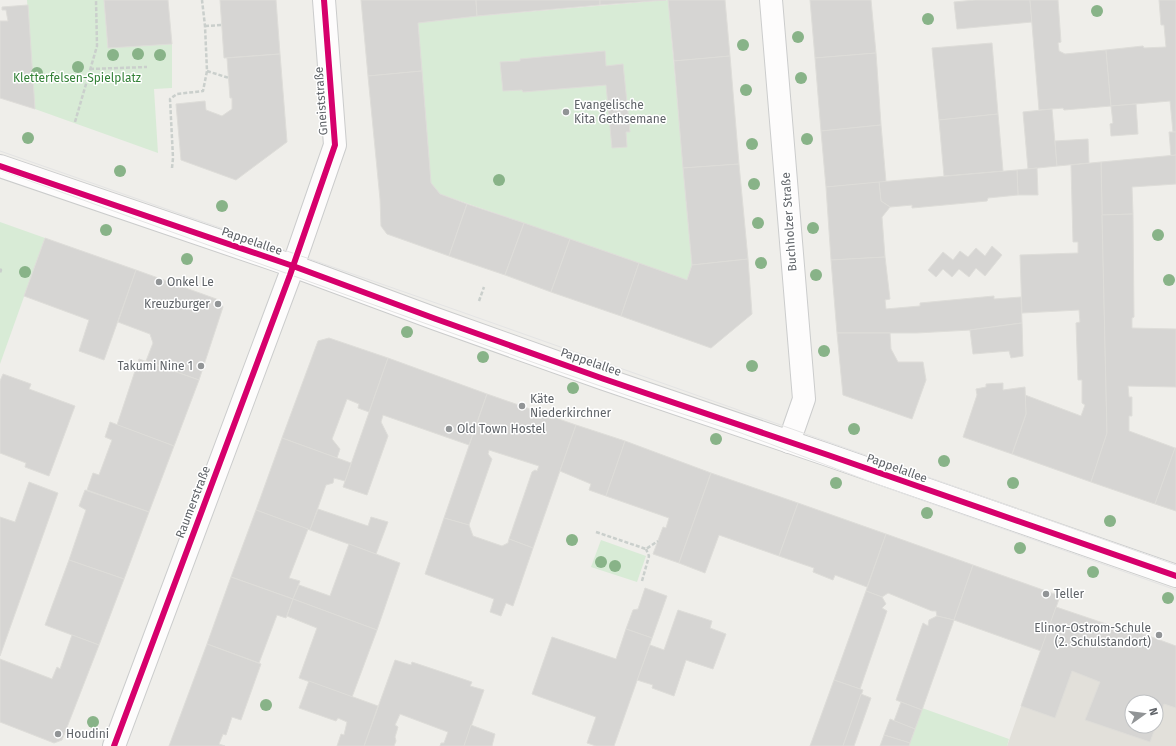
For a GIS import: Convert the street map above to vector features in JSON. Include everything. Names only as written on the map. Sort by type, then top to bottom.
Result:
[{"type":"street","name":"Gneiststraße","points":[[294,266],[335,145],[324,0]]},
{"type":"street","name":"Buchholzer Straße","points":[[771,0],[804,399],[789,442]]},
{"type":"street","name":"Pappelallee","points":[[0,166],[294,266],[556,362],[1176,576]]},
{"type":"street","name":"Raumerstraße","points":[[114,746],[294,266]]},
{"type":"path","points":[[75,122],[97,46],[96,0]]},
{"type":"path","points":[[172,168],[173,158],[170,99],[177,94],[203,91],[207,71],[202,0]]},
{"type":"path","points":[[205,26],[222,25]]},
{"type":"path","points":[[90,68],[147,67]]},
{"type":"path","points":[[207,71],[229,78]]},
{"type":"path","points":[[0,269],[0,273]]},
{"type":"path","points":[[479,301],[484,287]]},
{"type":"path","points":[[596,532],[646,549],[649,556],[642,581]]},
{"type":"path","points":[[646,549],[658,541]]},
{"type":"shaded area","points":[[1056,607],[1117,628],[1119,625],[1176,646],[1176,746],[1007,746]]},
{"type":"green space","name":"Kletterfelsen-Spielplatz","points":[[27,0],[104,0],[108,48],[172,44],[172,88],[154,89],[158,153],[35,109]]},
{"type":"green space","points":[[668,0],[692,265],[687,280],[440,194],[431,183],[418,23],[477,16]]},
{"type":"green space","points":[[0,222],[45,238],[0,364]]},
{"type":"green space","points":[[601,540],[646,556],[637,582],[591,567]]},
{"type":"green space","points":[[922,708],[1009,739],[1007,746],[909,746]]},
{"type":"building","points":[[104,0],[168,0],[172,44],[108,48]]},
{"type":"building","points":[[220,0],[276,0],[280,54],[224,58]]},
{"type":"building","points":[[361,0],[476,0],[477,16],[418,23],[422,71],[368,76]]},
{"type":"building","points":[[476,0],[600,0],[600,5],[477,16]]},
{"type":"building","points":[[600,0],[666,0],[600,5]]},
{"type":"building","points":[[668,0],[725,0],[730,56],[674,61]]},
{"type":"building","points":[[810,0],[871,0],[876,53],[815,58]]},
{"type":"building","points":[[975,0],[1030,0],[1032,22],[957,29],[954,2]]},
{"type":"building","points":[[1030,0],[1058,0],[1061,42],[1058,43],[1059,51],[1065,54],[1106,50],[1111,106],[1064,110],[1063,108],[1039,110]]},
{"type":"building","points":[[1159,0],[1176,0],[1176,132],[1173,132],[1170,101],[1111,106],[1106,50],[1143,46],[1144,48],[1166,47],[1164,25],[1161,25]]},
{"type":"building","points":[[28,5],[35,109],[0,98],[0,21],[8,21],[6,10],[2,10],[2,7]]},
{"type":"building","points":[[992,43],[998,114],[939,120],[932,48]]},
{"type":"building","points":[[605,51],[606,66],[623,64],[630,132],[626,132],[627,147],[612,148],[606,85],[523,92],[522,90],[503,91],[500,62]]},
{"type":"building","points":[[876,53],[881,125],[821,131],[815,58]]},
{"type":"building","points":[[280,54],[287,142],[236,180],[181,160],[176,104],[205,101],[206,110],[222,116],[232,109],[227,58]]},
{"type":"building","points":[[730,56],[739,164],[683,168],[674,61]]},
{"type":"building","points":[[422,71],[431,183],[440,194],[467,204],[449,256],[387,234],[381,226],[380,199],[368,76]]},
{"type":"building","points":[[1136,104],[1138,134],[1111,136],[1110,124],[1113,123],[1111,106]]},
{"type":"building","points":[[1052,109],[1057,166],[1028,169],[1023,112]]},
{"type":"building","points":[[998,114],[1003,171],[944,176],[939,120]]},
{"type":"building","points":[[881,125],[886,182],[826,187],[821,131]]},
{"type":"building","points":[[1169,132],[1176,132],[1176,155],[1171,156]]},
{"type":"building","points":[[1088,139],[1089,163],[1057,166],[1055,141]]},
{"type":"building","points":[[1176,155],[1176,184],[1132,187],[1133,214],[1102,215],[1101,162]]},
{"type":"building","points":[[1101,162],[1107,433],[1091,482],[1012,454],[1026,414],[1025,395],[1081,416],[1085,405],[1082,403],[1082,380],[1078,380],[1076,323],[1080,322],[1079,310],[1022,313],[1020,255],[1078,253],[1078,242],[1073,242],[1071,165]]},
{"type":"building","points":[[739,164],[748,259],[692,265],[683,168]]},
{"type":"building","points":[[1037,168],[1038,195],[1018,195],[1017,170]]},
{"type":"building","points":[[1017,170],[1018,195],[988,198],[987,201],[912,208],[912,205],[890,207],[881,201],[879,182]]},
{"type":"building","points":[[879,182],[881,201],[890,207],[882,217],[885,257],[831,260],[826,187]]},
{"type":"building","points":[[467,204],[524,223],[505,275],[449,256]]},
{"type":"building","points":[[1133,214],[1134,317],[1132,318],[1132,328],[1176,329],[1176,387],[1128,386],[1129,397],[1132,397],[1132,416],[1129,416],[1129,431],[1175,448],[1155,504],[1091,482],[1107,433],[1102,215]]},
{"type":"building","points":[[524,223],[570,239],[551,292],[505,275]]},
{"type":"building","points":[[45,238],[136,270],[104,360],[79,351],[89,320],[24,296]]},
{"type":"building","points":[[570,239],[639,263],[621,316],[551,292]]},
{"type":"building","points":[[992,246],[1002,255],[985,276],[976,268],[969,277],[959,269],[952,277],[943,269],[936,277],[928,270],[943,252],[953,260],[960,251],[968,257],[976,248],[985,256]]},
{"type":"building","points":[[885,257],[890,299],[885,300],[886,309],[920,306],[920,303],[994,296],[994,299],[1021,297],[1022,323],[970,330],[916,333],[837,333],[831,260]]},
{"type":"building","points":[[748,259],[752,314],[711,348],[621,316],[639,263],[687,280],[692,265]]},
{"type":"building","points":[[136,270],[219,300],[223,307],[199,380],[146,361],[153,343],[150,334],[118,322]]},
{"type":"building","points":[[1022,323],[1023,356],[1011,358],[1009,351],[973,354],[970,330]]},
{"type":"building","points":[[837,333],[890,333],[891,349],[898,362],[923,362],[926,380],[912,419],[843,395]]},
{"type":"building","points":[[329,338],[388,358],[369,412],[358,408],[359,404],[347,399],[332,439],[340,449],[337,458],[282,438],[318,341]]},
{"type":"building","name":"Old Town Hostel","points":[[388,358],[487,394],[469,445],[383,415],[381,422],[388,436],[367,495],[343,487]]},
{"type":"building","points":[[139,359],[199,380],[174,446],[117,425]]},
{"type":"building","points":[[3,374],[31,384],[29,389],[75,406],[49,476],[25,467],[26,463],[0,453],[0,381]]},
{"type":"building","points":[[1003,383],[1003,390],[1025,387],[1026,414],[1012,454],[963,437],[977,395],[976,389],[986,387],[986,384]]},
{"type":"building","points":[[487,394],[576,425],[533,548],[509,539],[532,472],[535,470],[537,471],[539,466],[489,450],[488,454],[492,459],[469,525],[444,518]]},
{"type":"building","points":[[110,422],[174,446],[149,512],[87,490],[93,473],[99,475],[112,440],[105,437]]},
{"type":"building","points":[[576,425],[625,441],[606,496],[589,490],[591,484],[560,471]]},
{"type":"building","points":[[282,438],[351,463],[345,481],[334,478],[333,483],[326,485],[310,530],[256,510]]},
{"type":"building","points":[[625,441],[711,473],[679,563],[653,554],[663,527],[666,528],[669,518],[606,496]]},
{"type":"building","points":[[1176,448],[1176,511],[1155,504]]},
{"type":"building","points":[[711,473],[798,503],[779,556],[719,535],[705,573],[679,563]]},
{"type":"building","points":[[29,482],[58,493],[0,656],[0,517],[15,522]]},
{"type":"building","points":[[85,490],[149,512],[124,579],[69,560],[86,510],[79,506]]},
{"type":"building","points":[[798,503],[886,534],[867,587],[835,575],[833,580],[813,572],[814,568],[779,556]]},
{"type":"building","points":[[318,509],[368,526],[371,517],[388,522],[376,554],[310,530]]},
{"type":"building","points":[[256,510],[308,529],[289,578],[300,581],[293,599],[231,577]]},
{"type":"building","points":[[444,518],[469,525],[473,536],[502,546],[508,543],[509,539],[533,548],[513,606],[506,603],[501,616],[490,612],[494,599],[425,574]]},
{"type":"building","points":[[886,534],[973,565],[954,620],[937,616],[936,611],[932,611],[888,593],[882,597],[866,591]]},
{"type":"building","points":[[349,544],[400,563],[377,630],[293,599],[299,585],[330,596]]},
{"type":"building","points":[[69,560],[124,579],[99,645],[45,625]]},
{"type":"building","points":[[973,565],[1060,596],[1041,651],[954,620]]},
{"type":"building","points":[[231,577],[293,599],[286,618],[277,615],[259,663],[207,644]]},
{"type":"building","points":[[645,588],[667,596],[652,638],[626,629],[633,610],[638,609]]},
{"type":"building","points":[[866,591],[882,597],[886,604],[882,608],[887,611],[860,689],[834,680]]},
{"type":"building","points":[[293,599],[377,630],[352,697],[299,678],[317,628],[287,616]]},
{"type":"building","points":[[1056,607],[1118,628],[1119,625],[1176,646],[1176,708],[1164,704],[1164,694],[1124,694],[1124,733],[1085,720],[1100,682],[1072,671],[1055,718],[1021,706]]},
{"type":"building","points":[[678,610],[712,621],[710,628],[726,634],[713,669],[686,660],[674,696],[652,688],[653,685],[637,680],[650,645],[664,650]]},
{"type":"building","points":[[937,616],[954,620],[922,710],[896,700],[923,623],[928,626],[929,620]]},
{"type":"building","points":[[626,629],[652,638],[614,746],[596,746],[587,743],[596,717],[532,694],[552,637],[616,659]]},
{"type":"building","points":[[72,635],[99,645],[62,740],[54,743],[0,722],[0,659],[52,679],[57,667],[60,669]]},
{"type":"building","points":[[207,644],[261,664],[241,720],[232,717],[226,735],[223,734],[219,744],[225,746],[169,746]]},
{"type":"building","points":[[395,660],[411,665],[412,662],[472,682],[470,686],[484,690],[464,746],[440,746],[441,743],[444,743],[448,732],[400,714],[395,725],[398,727],[394,746],[364,746]]},
{"type":"building","points":[[834,680],[863,690],[843,746],[810,746]]},
{"type":"building","points":[[309,681],[378,706],[364,746],[337,746],[341,734],[344,735],[347,722],[338,718],[336,721],[299,708]]},
{"type":"building","points":[[861,694],[871,698],[854,746],[843,746]]},
{"type":"building","points":[[901,702],[922,710],[915,729],[894,721]]},
{"type":"building","points":[[890,719],[915,729],[910,743],[884,735]]},
{"type":"building","points":[[471,725],[495,734],[492,746],[464,746]]},
{"type":"building","points":[[1126,734],[1153,734],[1150,742]]},
{"type":"building","points":[[884,735],[910,743],[909,746],[880,746]]},
{"type":"tram line","points":[[0,151],[456,310],[1176,565]]},
{"type":"tram line","points":[[0,170],[546,367],[741,433],[882,486],[1176,590]]},
{"type":"cycle path","points":[[114,746],[290,275],[335,145],[324,0]]},
{"type":"cycle path","points":[[0,166],[293,266],[604,379],[1176,576]]},
{"type":"place","name":"Evangelische Kita Gethsemane","points":[[566,112]]},
{"type":"place","name":"Onkel Le","points":[[159,282]]},
{"type":"place","name":"Kreuzburger","points":[[218,304]]},
{"type":"place","name":"Takumi Nine 1","points":[[201,366]]},
{"type":"place","name":"Käte Niederkirchner","points":[[522,406]]},
{"type":"place","name":"Old Town Hostel","points":[[449,429]]},
{"type":"place","name":"Teller","points":[[1046,594]]},
{"type":"place","name":"Elinor-Ostrom-Schule (2. Schulstandort)","points":[[1159,635]]},
{"type":"place","name":"Houdini","points":[[58,734]]}]
